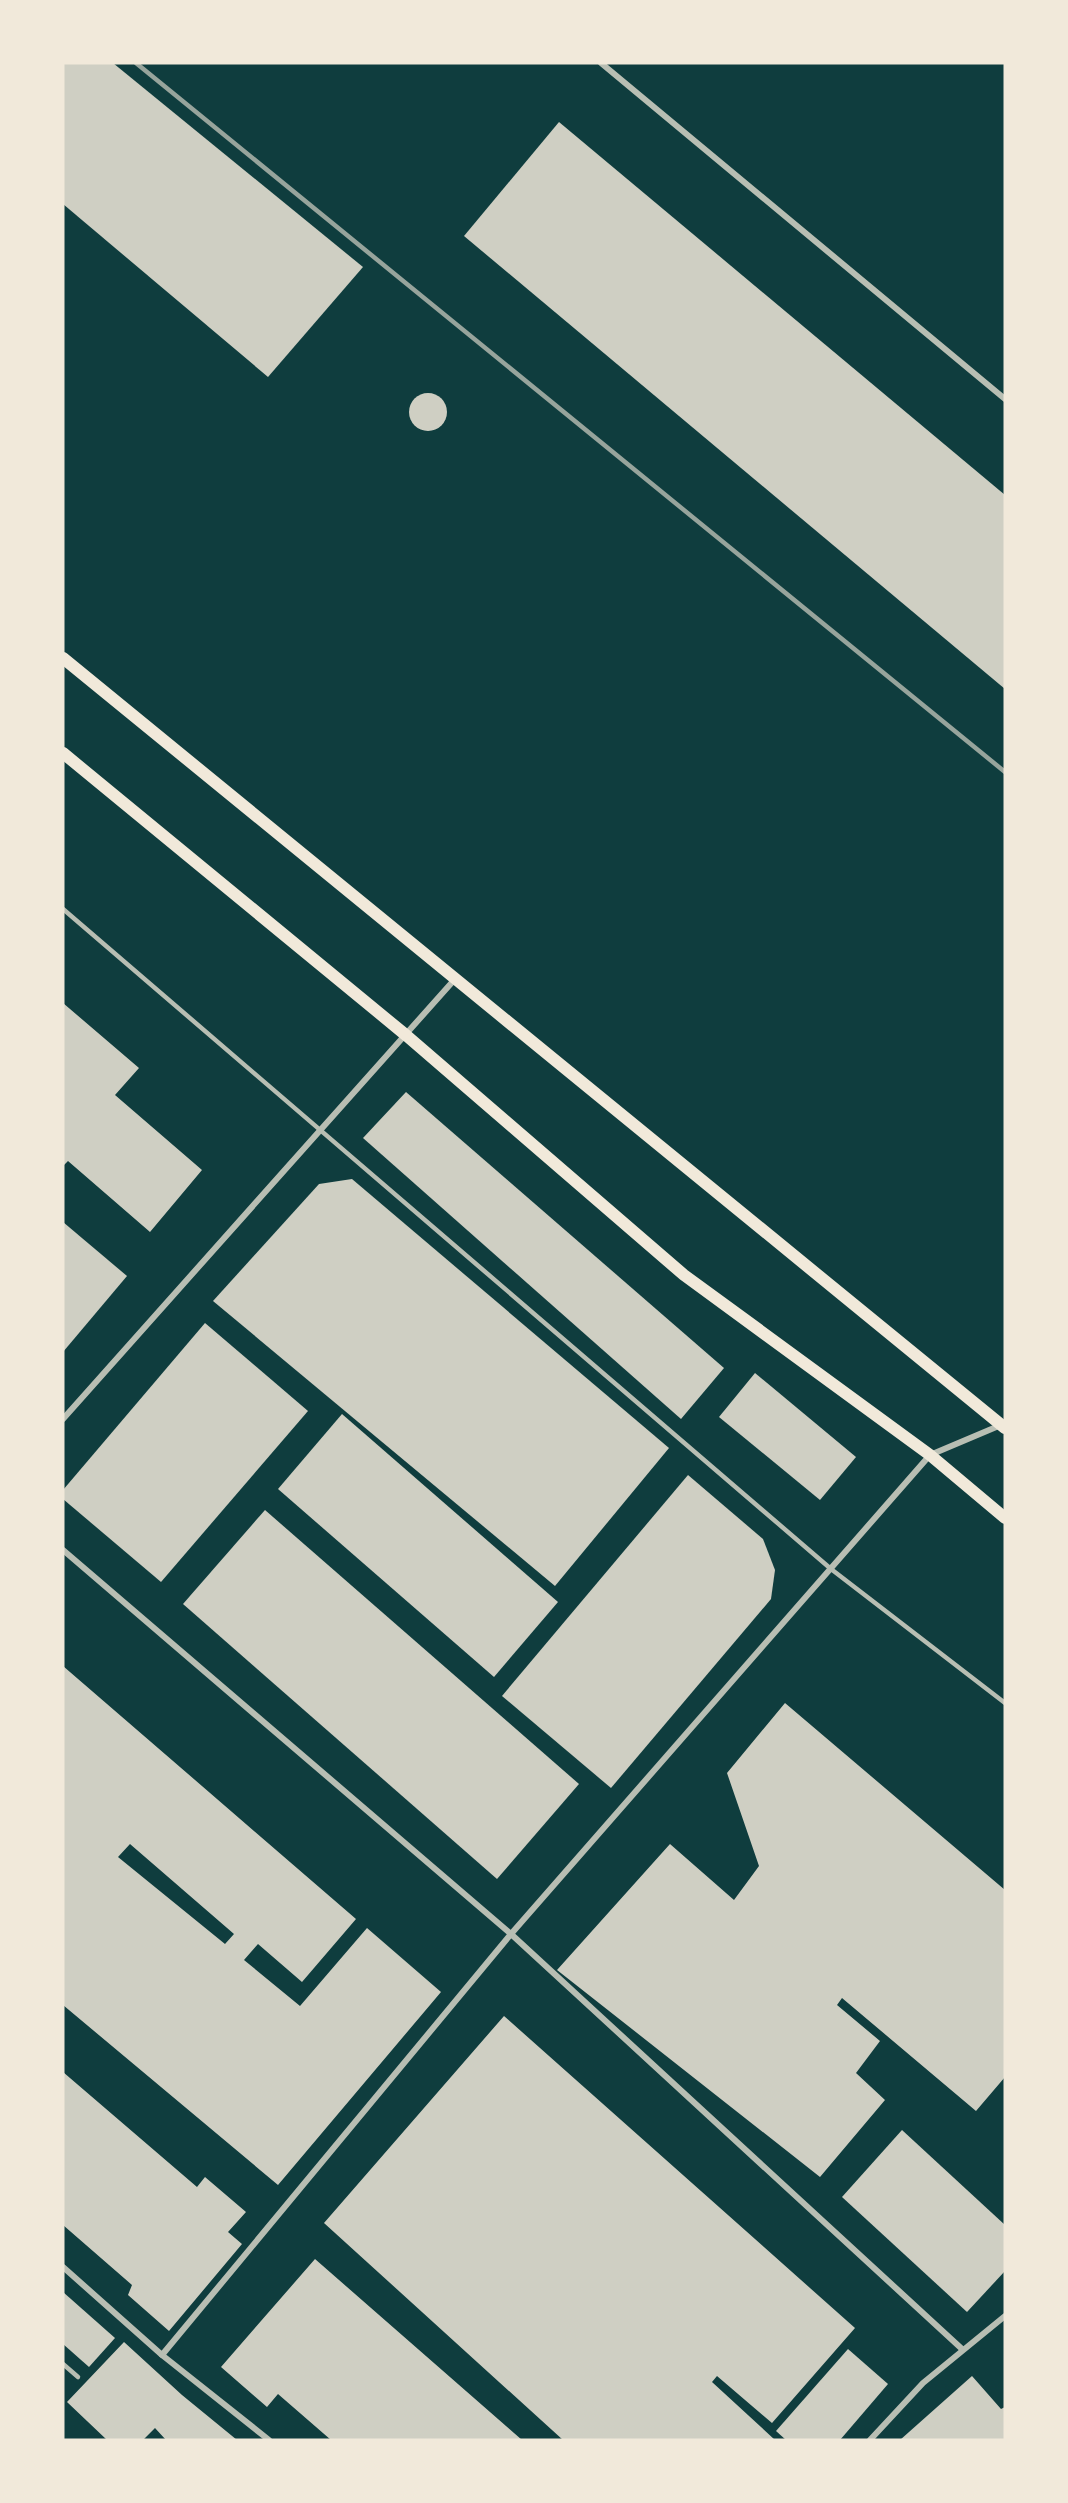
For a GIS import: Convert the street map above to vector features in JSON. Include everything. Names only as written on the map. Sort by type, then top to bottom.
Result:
[{"type":"main road","points":[[63,658],[1003,1426]]},
{"type":"main road","points":[[63,753],[407,1036],[684,1275],[930,1455],[1005,1518]]},
{"type":"street","points":[[602,63],[1005,399]]},
{"type":"street","points":[[63,1419],[407,1036],[456,978]]},
{"type":"street","points":[[162,2355],[511,1934],[930,1455],[1003,1426]]},
{"type":"street","points":[[63,1550],[511,1934],[962,2349]]},
{"type":"street","points":[[63,2267],[162,2355],[269,2440]]},
{"type":"street","points":[[870,2440],[923,2383],[1005,2316]]},
{"type":"lane","points":[[63,909],[322,1129],[831,1569],[1005,1703]]},
{"type":"lane","points":[[63,2364],[78,2377]]},
{"type":"building","points":[[63,63],[113,63],[363,267],[268,377],[63,204]]},
{"type":"building","points":[[559,122],[1005,495],[1005,689],[464,236]]},
{"type":"building","points":[[428,393],[442,398],[447,412],[442,426],[428,431],[414,426],[409,412],[414,398]]},
{"type":"building","points":[[63,1003],[139,1068],[115,1095],[202,1170],[150,1232],[68,1161],[63,1166]]},
{"type":"building","points":[[406,1092],[724,1368],[681,1419],[363,1138]]},
{"type":"building","points":[[352,1179],[669,1448],[555,1586],[213,1301],[319,1184]]},
{"type":"building","points":[[63,1222],[127,1276],[63,1352]]},
{"type":"building","points":[[205,1323],[308,1411],[161,1582],[63,1499],[63,1490]]},
{"type":"building","points":[[755,1373],[856,1457],[820,1500],[719,1417]]},
{"type":"building","points":[[342,1414],[558,1602],[494,1677],[278,1489]]},
{"type":"building","points":[[688,1475],[763,1539],[775,1570],[771,1599],[611,1788],[502,1696]]},
{"type":"building","points":[[265,1510],[579,1784],[497,1879],[183,1604]]},
{"type":"building","points":[[63,1666],[356,1919],[302,1982],[258,1944],[244,1960],[300,2006],[367,1928],[441,1992],[278,2185],[63,2005]],"holes":[[[130,1844],[234,1934],[225,1944],[118,1857]]]},
{"type":"building","points":[[785,1703],[1005,1890],[1005,2077],[976,2111],[842,1998],[837,2005],[880,2041],[856,2073],[885,2100],[820,2177],[557,1970],[670,1844],[734,1900],[759,1866],[727,1773]]},
{"type":"building","points":[[504,2016],[855,2328],[772,2423],[717,2376],[712,2382],[775,2440],[563,2440],[324,2223]]},
{"type":"building","points":[[63,2072],[197,2187],[205,2177],[246,2212],[228,2232],[242,2244],[169,2331],[128,2295],[132,2285],[63,2225]]},
{"type":"building","points":[[902,2130],[1005,2225],[1005,2271],[967,2312],[842,2197]]},
{"type":"building","points":[[315,2259],[522,2440],[331,2440],[278,2394],[267,2407],[221,2367]]},
{"type":"building","points":[[63,2292],[115,2338],[89,2367],[63,2344]]},
{"type":"building","points":[[124,2342],[182,2395],[237,2440],[166,2440],[155,2428],[143,2440],[107,2440],[67,2402]]},
{"type":"building","points":[[848,2349],[888,2384],[840,2440],[786,2440],[776,2431]]},
{"type":"building","points":[[972,2376],[1001,2409],[1005,2407],[1005,2440],[900,2440]]},
{"type":"railway","points":[[136,63],[1005,772]]}]
